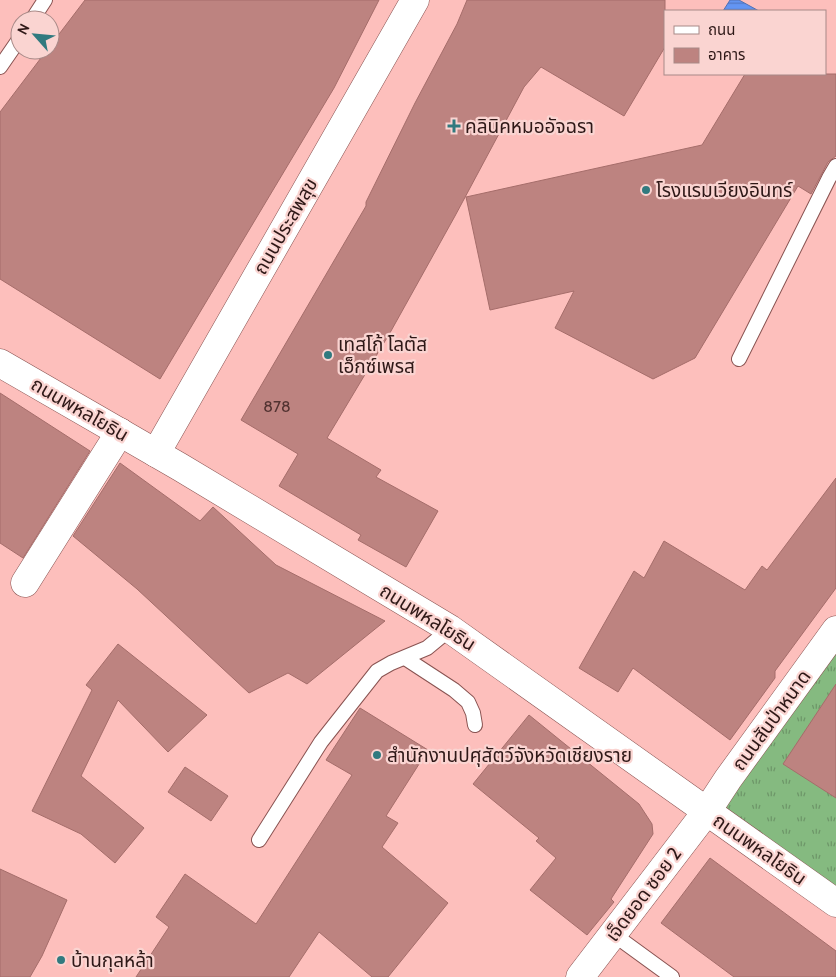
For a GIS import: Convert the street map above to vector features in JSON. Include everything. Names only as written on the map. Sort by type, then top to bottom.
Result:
[{"type":"street","name":"ถนนประสพสุข","points":[[156,453],[414,0]]},
{"type":"street","name":"ถนนพหลโยธิน","points":[[0,363],[156,453],[450,629],[836,902]]},
{"type":"street","points":[[25,583],[120,432]]},
{"type":"street","name":"ถนนสันป่าหนาด","points":[[707,811],[836,630]]},
{"type":"street","name":"เจ็ดยอด ซอย 2","points":[[580,977],[707,811]]},
{"type":"lane","points":[[0,67],[10,52]]},
{"type":"lane","points":[[739,358],[836,166]]},
{"type":"lane","points":[[259,840],[320,742],[377,671],[427,648],[450,629]]},
{"type":"lane","points":[[405,658],[454,690],[468,702],[475,725]]},
{"type":"lane","points":[[613,934],[672,977]]},
{"type":"green space","points":[[836,619],[836,903],[707,811]]},
{"type":"water","points":[[730,0],[739,0],[757,10],[724,10]]},
{"type":"building","points":[[85,0],[379,0],[334,88],[160,379],[0,279],[0,112],[39,60],[60,60],[60,33]]},
{"type":"building","points":[[467,0],[665,0],[664,49],[624,116],[541,67],[524,87],[391,331],[327,438],[381,470],[376,477],[438,511],[406,567],[358,540],[361,535],[279,486],[298,454],[241,420],[366,206],[366,202],[415,103],[457,24]]},
{"type":"building","name":"โรงแรมเวียงอินทร์","points":[[836,74],[836,156],[828,162],[811,194],[798,186],[695,358],[653,379],[555,328],[574,291],[490,310],[466,197],[702,145],[744,75]]},
{"type":"building","points":[[0,393],[90,451],[23,558],[0,543]]},
{"type":"building","points":[[120,463],[200,521],[213,507],[276,565],[385,621],[307,684],[288,673],[249,693],[137,589],[73,536]]},
{"type":"building","points":[[836,478],[836,588],[775,671],[775,678],[730,740],[633,668],[618,692],[579,668],[634,571],[644,578],[664,541],[745,590],[762,566],[767,570]]},
{"type":"building","points":[[118,644],[207,715],[168,752],[118,700],[81,776],[144,828],[115,863],[81,834],[32,811],[92,690],[86,685]]},
{"type":"building","points":[[836,684],[836,798],[783,764]]},
{"type":"building","points":[[360,708],[428,750],[386,816],[398,823],[382,847],[448,903],[388,977],[372,977],[319,932],[289,977],[136,977],[169,927],[156,917],[185,874],[256,924],[352,775],[326,760]]},
{"type":"building","points":[[529,715],[639,804],[652,824],[653,834],[611,899],[614,902],[587,935],[530,890],[556,858],[536,841],[539,838],[473,784]]},
{"type":"building","points":[[185,767],[228,796],[211,821],[168,792]]},
{"type":"building","points":[[710,858],[836,951],[836,977],[734,977],[661,923]]},
{"type":"building","points":[[0,869],[67,900],[42,956],[30,977],[0,977]]},
{"type":"place","name":"คลินิคหมออัจฉรา","points":[[454,126]]},
{"type":"place","name":"โรงแรมเวียงอินทร์","points":[[646,190]]},
{"type":"place","name":"เทสโก้ โลตัส เอ็กซ์เพรส","points":[[328,355]]},
{"type":"place","name":"สำนักงานปศุสัตว์จังหวัดเชียงราย","points":[[377,755]]},
{"type":"place","name":"บ้านกุลหล้า","points":[[61,960]]}]
